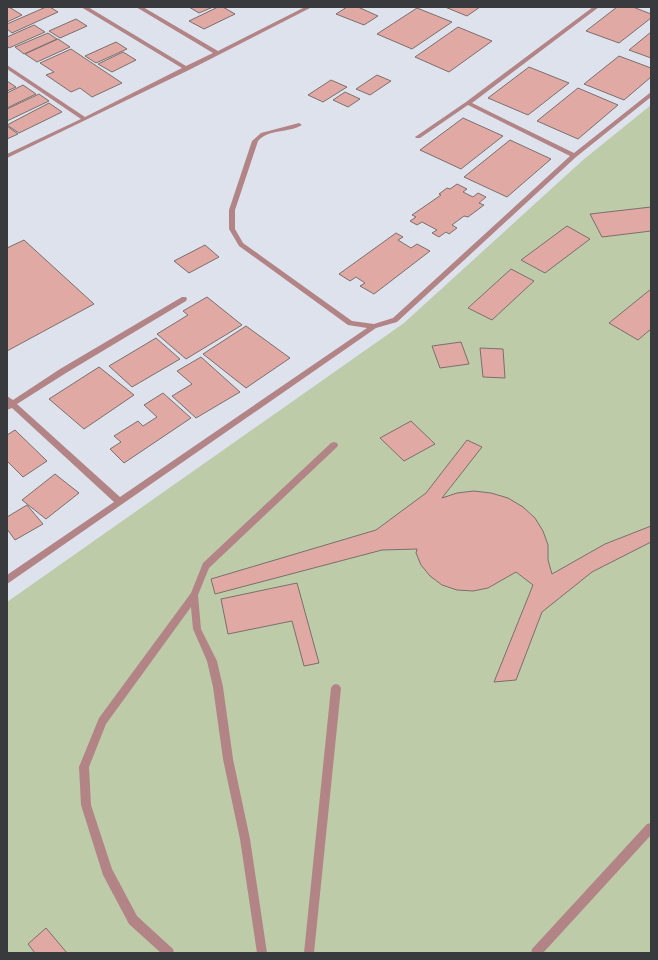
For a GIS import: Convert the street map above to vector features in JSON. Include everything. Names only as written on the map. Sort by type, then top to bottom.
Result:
[{"type":"street","points":[[84,7],[188,69]]},
{"type":"street","points":[[139,7],[218,53]]},
{"type":"street","points":[[7,156],[188,69],[309,7]]},
{"type":"street","points":[[418,137],[468,103],[596,7]]},
{"type":"street","points":[[7,66],[85,119]]},
{"type":"street","points":[[7,580],[374,326],[395,320],[574,156],[651,94]]},
{"type":"street","points":[[468,103],[574,156]]},
{"type":"street","points":[[299,124],[280,130],[264,132],[258,136],[232,210],[232,229],[241,244],[350,324],[374,326]]},
{"type":"street","points":[[120,502],[9,403],[184,299]]},
{"type":"street","points":[[169,953],[132,920],[107,871],[86,805],[84,767],[102,722],[194,595],[206,566],[334,445]]},
{"type":"street","points":[[194,595],[197,629],[212,661],[218,687],[228,758],[245,839],[262,953]]},
{"type":"street","points":[[309,953],[336,688]]},
{"type":"street","points":[[536,953],[651,828]]},
{"type":"green space","points":[[651,105],[651,953],[7,953],[7,602],[404,323],[583,160]]},
{"type":"building","points":[[7,7],[9,7],[22,15],[7,22]]},
{"type":"building","points":[[46,7],[50,7],[58,12],[12,33],[7,29],[7,24]]},
{"type":"building","points":[[189,7],[213,7],[199,13]]},
{"type":"building","points":[[218,7],[223,7],[235,14],[204,29],[189,21]]},
{"type":"building","points":[[347,7],[358,7],[378,16],[364,25],[336,14]]},
{"type":"building","points":[[445,7],[480,7],[467,16]]},
{"type":"building","points":[[617,7],[633,7],[651,14],[651,18],[619,43],[586,31]]},
{"type":"building","points":[[417,8],[452,22],[412,49],[377,34]]},
{"type":"building","points":[[76,19],[87,26],[60,38],[49,31]]},
{"type":"building","points":[[34,25],[45,32],[9,48],[7,46],[7,37]]},
{"type":"building","points":[[458,27],[492,41],[449,72],[415,57]]},
{"type":"building","points":[[651,32],[651,58],[629,50]]},
{"type":"building","points":[[48,33],[57,39],[24,54],[15,47]]},
{"type":"building","points":[[58,39],[70,47],[37,62],[25,54]]},
{"type":"building","points":[[116,42],[127,49],[96,63],[85,56]]},
{"type":"building","points":[[71,49],[122,83],[92,97],[80,88],[71,92],[46,75],[54,72],[40,63]]},
{"type":"building","points":[[123,52],[136,60],[112,72],[98,64]]},
{"type":"building","points":[[619,56],[651,68],[651,77],[624,100],[584,84]]},
{"type":"building","points":[[529,67],[569,83],[528,115],[488,98]]},
{"type":"building","points":[[377,75],[391,81],[370,95],[356,89]]},
{"type":"building","points":[[331,80],[347,87],[323,102],[308,95]]},
{"type":"building","points":[[7,81],[16,87],[7,91]]},
{"type":"building","points":[[23,85],[36,94],[7,108],[7,93]]},
{"type":"building","points":[[578,88],[618,105],[578,139],[537,121]]},
{"type":"building","points":[[345,92],[360,99],[348,107],[333,100]]},
{"type":"building","points":[[39,94],[49,101],[7,121],[7,109]]},
{"type":"building","points":[[49,103],[62,112],[19,133],[7,125]]},
{"type":"building","points":[[463,118],[503,136],[461,169],[420,150]]},
{"type":"building","points":[[7,126],[18,134],[7,139]]},
{"type":"building","points":[[510,140],[551,159],[507,197],[464,177]]},
{"type":"building","points":[[457,184],[467,189],[463,192],[473,197],[478,193],[486,197],[479,203],[484,205],[468,217],[464,216],[452,225],[457,228],[449,234],[446,232],[439,237],[432,233],[437,230],[422,222],[417,225],[410,221],[416,217],[412,215],[441,195],[439,194],[447,188],[450,189]]},
{"type":"building","points":[[651,207],[651,231],[602,237],[590,214]]},
{"type":"building","points":[[567,226],[590,239],[545,273],[521,260]]},
{"type":"building","points":[[396,233],[403,237],[398,240],[411,248],[417,244],[430,251],[374,294],[360,286],[365,283],[356,277],[350,281],[339,274]]},
{"type":"building","points":[[24,240],[94,304],[7,351],[7,248]]},
{"type":"building","points":[[205,245],[219,257],[189,273],[174,261]]},
{"type":"building","points":[[511,269],[534,281],[492,320],[468,308]]},
{"type":"building","points":[[651,289],[651,329],[638,340],[609,323]]},
{"type":"building","points":[[207,297],[242,325],[186,359],[157,334],[188,315],[183,311]]},
{"type":"building","points":[[246,326],[290,358],[246,388],[203,354]]},
{"type":"building","points":[[156,338],[180,359],[132,387],[109,366]]},
{"type":"building","points":[[461,342],[469,364],[440,368],[432,346]]},
{"type":"building","points":[[480,348],[503,349],[505,378],[483,377]]},
{"type":"building","points":[[201,357],[240,392],[196,418],[172,396],[192,384],[177,371]]},
{"type":"building","points":[[99,367],[134,395],[84,429],[49,399]]},
{"type":"building","points":[[163,393],[191,418],[124,463],[110,449],[121,442],[114,436],[138,421],[143,426],[157,417],[144,405]]},
{"type":"building","points":[[411,421],[435,444],[404,461],[380,438]]},
{"type":"building","points":[[15,430],[47,461],[23,477],[7,461],[7,435]]},
{"type":"building","points":[[467,440],[482,447],[442,498],[457,493],[474,491],[491,493],[508,498],[523,507],[535,518],[543,531],[548,545],[548,560],[552,574],[605,544],[651,526],[651,542],[592,572],[542,612],[516,680],[494,682],[533,585],[516,572],[488,588],[473,591],[457,590],[442,585],[430,576],[421,565],[416,553],[417,549],[382,550],[215,594],[211,579],[376,530],[426,493]]},
{"type":"building","points":[[55,474],[79,493],[46,519],[22,500]]},
{"type":"building","points":[[27,505],[43,524],[15,540],[7,529],[7,517]]},
{"type":"building","points":[[297,583],[319,663],[304,666],[292,621],[228,634],[221,599]]},
{"type":"building","points":[[46,928],[67,953],[35,953],[28,944]]}]
